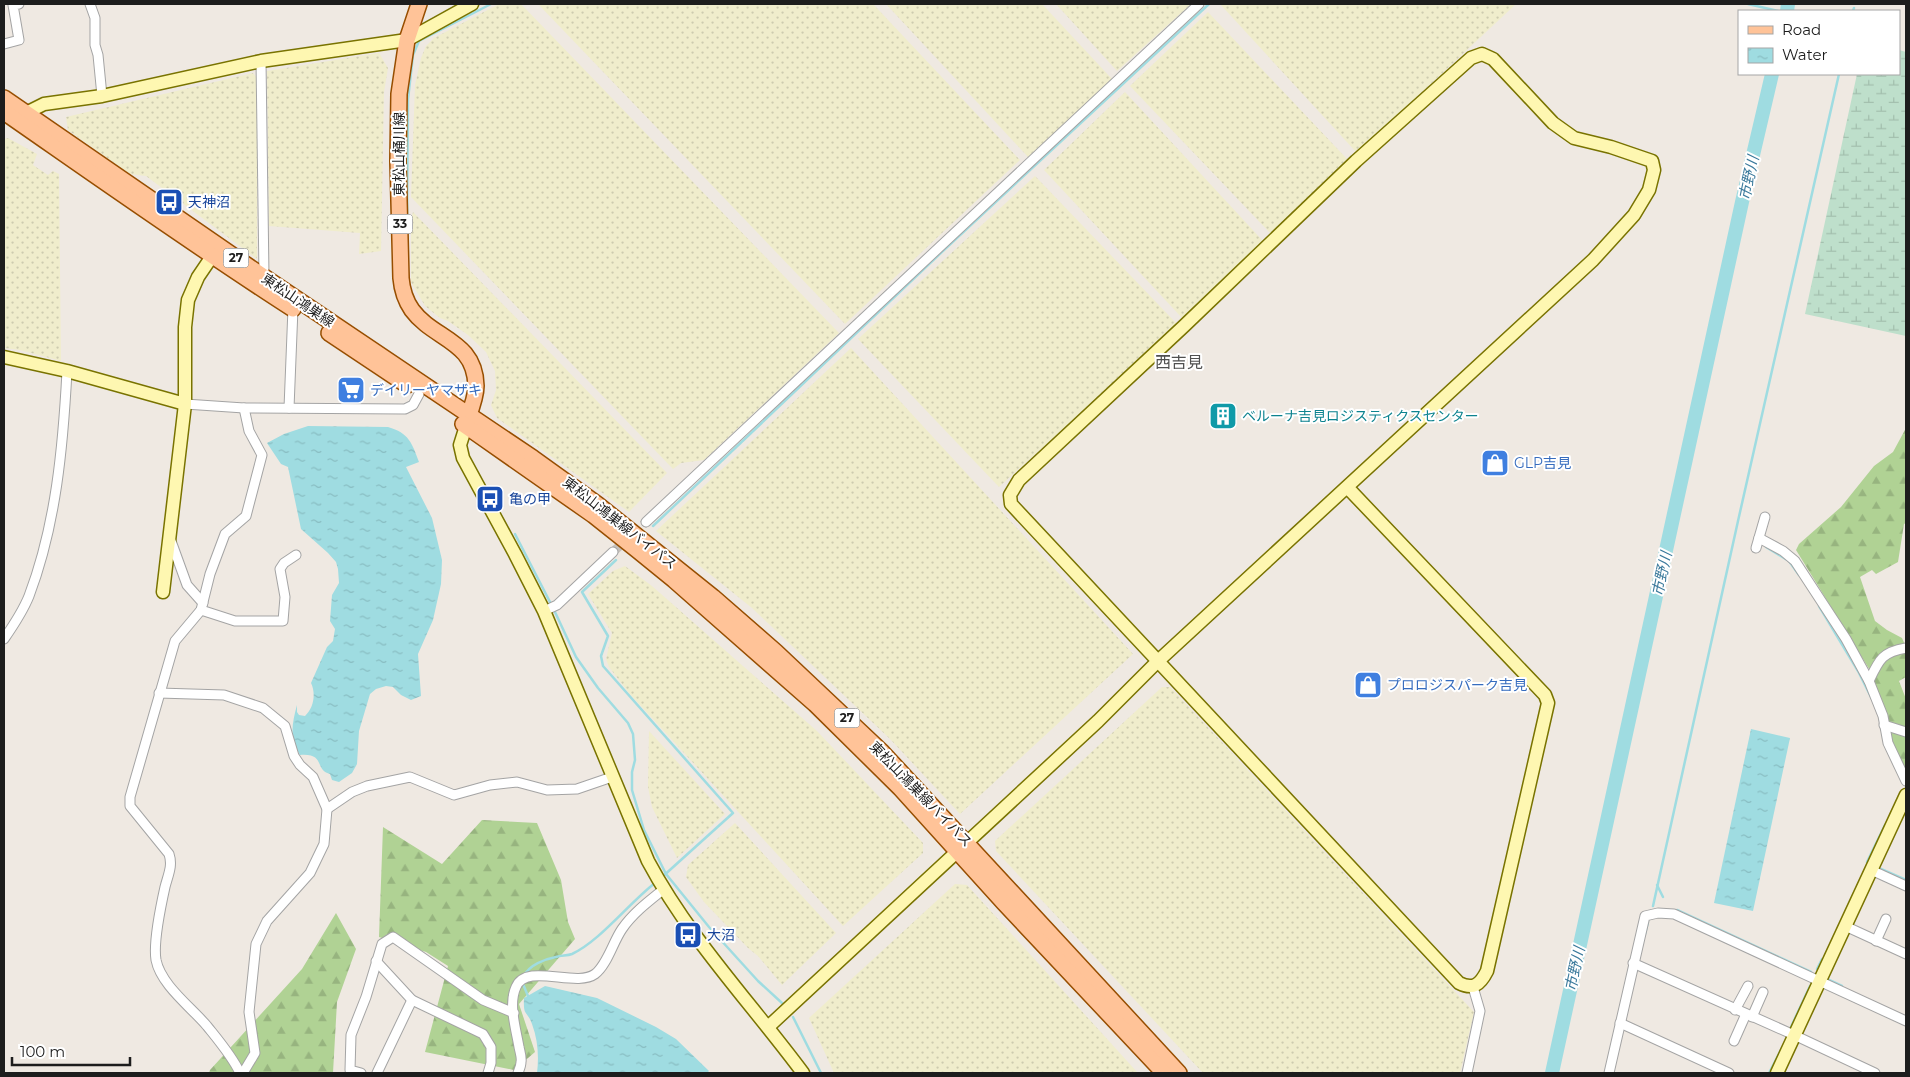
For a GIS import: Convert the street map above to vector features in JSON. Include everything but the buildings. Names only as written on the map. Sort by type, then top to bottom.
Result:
[{"type":"main road","name":"東松山桶川線","points":[[419,4],[407,40],[399,94],[398,170],[402,290],[413,311],[465,352],[474,369],[476,388],[467,421]]},
{"type":"main road","name":"東松山鴻巣線","points":[[4,98],[12,118],[177,230],[264,277],[467,421]]},
{"type":"main road","name":"東松山鴻巣線","points":[[215,251],[293,308],[420,394],[467,421]]},
{"type":"main road","name":"東松山鴻巣線バイパス","points":[[467,421],[533,458],[597,504],[712,597],[830,701],[882,752],[961,846],[1164,1073]]},
{"type":"main road","name":"東松山鴻巣線バイパス","points":[[961,846],[1179,1073]]},
{"type":"street","points":[[4,44],[19,40],[13,5],[19,4]]},
{"type":"street","points":[[90,4],[94,18],[94,45],[98,55],[102,96]]},
{"type":"street","points":[[12,118],[44,104],[102,96],[262,61],[407,40],[472,4]]},
{"type":"street","points":[[646,522],[1198,4]]},
{"type":"street","points":[[768,1027],[1098,721],[1158,662],[1592,260],[1634,215],[1649,190],[1654,170],[1652,161],[1611,147],[1574,138],[1553,123],[1492,59],[1482,54],[1470,58],[1356,161],[1013,488],[1010,495],[1011,504],[1158,662],[1459,983],[1474,988]]},
{"type":"street","points":[[262,61],[264,277]]},
{"type":"street","points":[[163,592],[185,404],[185,327],[188,300],[198,277],[215,251]]},
{"type":"street","points":[[289,408],[293,308]]},
{"type":"street","points":[[4,357],[67,371],[185,404],[244,408],[405,409],[413,405],[420,394]]},
{"type":"street","points":[[4,639],[28,598],[48,534],[64,430],[67,371]]},
{"type":"street","points":[[159,694],[224,695],[263,708],[285,726],[294,756],[300,765],[313,776],[326,808],[324,844],[310,873],[267,921],[256,944],[250,1012],[255,1053],[242,1073],[207,1027],[161,975],[156,960],[159,918],[172,862],[169,854],[130,806],[130,797],[159,694],[175,641],[202,607],[210,574],[225,534],[246,516],[262,455],[249,431],[244,408]]},
{"type":"street","points":[[467,421],[460,445],[463,458],[544,611],[648,861],[664,889],[719,966],[803,1073]]},
{"type":"street","points":[[1347,487],[1545,695],[1548,703],[1486,971],[1482,982],[1474,988]]},
{"type":"street","points":[[1756,548],[1765,517]]},
{"type":"street","points":[[169,536],[187,585],[202,607],[235,621],[284,621],[285,598],[280,569],[284,563],[296,556]]},
{"type":"street","points":[[1759,538],[1783,550],[1795,561],[1846,639],[1869,681],[1880,706],[1888,744],[1906,780]]},
{"type":"street","points":[[544,611],[557,605],[613,552]]},
{"type":"street","points":[[1869,681],[1882,657],[1890,652],[1906,648]]},
{"type":"street","points":[[1884,725],[1906,732]]},
{"type":"street","points":[[326,808],[352,792],[367,786],[410,777],[454,795],[490,785],[517,782],[547,790],[577,789],[612,777]]},
{"type":"street","points":[[1777,1073],[1906,795]]},
{"type":"street","points":[[1871,870],[1906,886]]},
{"type":"street","points":[[518,1073],[522,1061],[514,1013],[513,996],[516,985],[526,977],[582,979],[594,975],[605,963],[610,949],[622,928],[664,889]]},
{"type":"street","points":[[1609,1073],[1645,916],[1658,913],[1674,914],[1906,1021]]},
{"type":"street","points":[[1876,941],[1886,919]]},
{"type":"street","points":[[1844,926],[1906,954]]},
{"type":"street","points":[[361,1073],[349,1071],[351,1035],[366,997],[382,944],[393,937],[483,1000],[514,1013]]},
{"type":"street","points":[[376,962],[412,1000],[484,1034],[491,1048],[491,1063],[488,1073]]},
{"type":"street","points":[[1633,963],[1794,1035],[1871,1072]]},
{"type":"street","points":[[1735,1010],[1748,986]]},
{"type":"street","points":[[1467,1073],[1480,1011],[1474,988]]},
{"type":"street","points":[[1734,1041],[1763,992]]},
{"type":"street","points":[[377,1073],[412,1000]]},
{"type":"street","points":[[1620,1022],[1729,1073]]},
{"type":"shaded area","points":[[499,4],[521,4],[839,333],[704,460],[681,463],[673,469],[411,197],[415,85],[421,58],[426,46],[434,38]]},
{"type":"shaded area","points":[[538,4],[873,4],[1020,160],[845,324]]},
{"type":"shaded area","points":[[886,4],[1042,4],[1112,79],[1028,157]]},
{"type":"shaded area","points":[[1056,4],[1191,4],[1117,71]]},
{"type":"shaded area","points":[[1220,4],[1516,4],[1357,153]]},
{"type":"shaded area","points":[[1208,12],[1347,159],[1271,234],[1130,86]]},
{"type":"shaded area","points":[[379,53],[388,68],[384,92],[381,251],[359,254],[360,233],[269,226],[267,71]]},
{"type":"shaded area","points":[[253,73],[257,78],[257,259],[146,176],[130,174],[68,130],[66,117]]},
{"type":"shaded area","points":[[1125,92],[1263,241],[1183,319],[1044,170]]},
{"type":"shaded area","points":[[8,138],[37,154],[33,165],[48,175],[53,171],[59,174],[61,361],[20,350],[4,348],[4,139]]},
{"type":"shaded area","points":[[1035,176],[1178,325],[999,487],[858,339]]},
{"type":"shaded area","points":[[413,212],[667,473],[629,512],[497,418],[491,405],[496,390],[495,371],[486,352],[468,335],[448,321],[440,318],[425,306],[411,282],[411,221]]},
{"type":"shaded area","points":[[851,348],[1133,654],[960,814],[890,739],[752,608],[656,531]]},
{"type":"shaded area","points":[[625,566],[652,586],[817,731],[923,843],[923,853],[843,926],[629,693],[609,667],[606,659],[612,633],[588,594],[613,571]]},
{"type":"shaded area","points":[[1162,687],[1170,687],[1474,1012],[1460,1073],[1203,1073],[996,851],[995,841]]},
{"type":"shaded area","points":[[649,731],[725,814],[677,858],[652,807],[648,787]]},
{"type":"shaded area","points":[[735,823],[836,933],[782,985],[758,956],[704,902],[686,877],[688,865]]},
{"type":"shaded area","points":[[955,884],[967,885],[1138,1073],[834,1073],[809,1018]]},
{"type":"green space","points":[[1900,50],[1906,52],[1906,336],[1805,314],[1857,75],[1900,75]]},
{"type":"green space","points":[[1906,428],[1906,523],[1904,524],[1898,562],[1876,574],[1872,570],[1860,577],[1875,621],[1902,638],[1906,647],[1906,677],[1899,681],[1906,699],[1906,773],[1891,742],[1890,724],[1871,672],[1796,550],[1799,544],[1841,507],[1874,466],[1893,452]]},
{"type":"green space","points":[[482,820],[537,823],[561,880],[568,922],[575,939],[519,1004],[535,1052],[514,1070],[425,1052],[448,966],[426,952],[379,937],[383,827],[442,864]]},
{"type":"green space","points":[[336,913],[356,949],[337,1002],[333,1073],[209,1073],[302,969]]},
{"type":"water","points":[[308,426],[388,427],[401,432],[409,440],[419,462],[406,467],[432,518],[442,560],[441,584],[433,620],[418,654],[421,696],[411,700],[401,695],[393,687],[386,686],[376,689],[370,694],[359,731],[357,764],[352,773],[339,782],[332,780],[330,774],[322,769],[317,759],[308,755],[300,755],[294,742],[292,730],[297,705],[299,715],[305,716],[312,705],[314,696],[311,683],[327,647],[333,641],[335,629],[330,621],[332,595],[339,583],[338,569],[336,562],[328,553],[301,529],[288,467],[281,464],[267,443],[284,434]]},
{"type":"water","points":[[1751,729],[1790,738],[1753,911],[1714,903]]},
{"type":"water","points":[[545,986],[597,998],[656,1027],[676,1039],[709,1071],[707,1073],[537,1073],[537,1042],[532,1024],[525,1011],[524,998]]},
{"type":"waterway","points":[[407,222],[408,99],[413,55],[419,41],[491,4]]},
{"type":"waterway","points":[[653,526],[945,249],[1209,4]]},
{"type":"waterway","points":[[1748,4],[1774,10]]},
{"type":"waterway","name":"市野川","points":[[1787,10],[1788,4]]},
{"type":"waterway","name":"市野川","points":[[1552,1073],[1742,202],[1772,75]]},
{"type":"waterway","points":[[1653,906],[1839,75]]},
{"type":"waterway","points":[[515,534],[550,602]]},
{"type":"waterway","points":[[1766,547],[1789,561],[1799,575]]},
{"type":"waterway","points":[[616,560],[582,592],[608,636],[601,656],[603,666],[733,813],[661,878]]},
{"type":"waterway","points":[[1819,606],[1858,671],[1872,699]]},
{"type":"waterway","points":[[555,612],[576,657],[598,688],[628,723],[633,734],[635,760],[632,772],[632,790],[644,830],[666,874],[709,927],[758,981],[782,1003]]},
{"type":"waterway","points":[[1867,862],[1885,825]]},
{"type":"waterway","points":[[1881,869],[1906,880]]},
{"type":"waterway","points":[[524,976],[526,972],[542,961],[572,954],[583,948],[655,883]]},
{"type":"waterway","points":[[1657,885],[1663,897]]},
{"type":"waterway","points":[[1677,910],[1811,972]]},
{"type":"waterway","points":[[1645,934],[1648,922]]},
{"type":"waterway","points":[[1817,969],[1822,959]]},
{"type":"waterway","points":[[1827,979],[1842,986]]},
{"type":"waterway","points":[[523,984],[528,996]]},
{"type":"waterway","points":[[1791,1027],[1810,986]]},
{"type":"waterway","points":[[793,1017],[821,1073]]},
{"type":"waterway","points":[[1769,1073],[1782,1048]]},
{"type":"tunnel","points":[[613,552],[646,522]]},
{"type":"place","name":"天神沼","points":[[169,202]]},
{"type":"place","name":"デイリーヤマザキ","points":[[351,390]]},
{"type":"place","name":"ベルーナ吉見ロジスティクスセンター","points":[[1223,416]]},
{"type":"place","name":"GLP吉見","points":[[1495,463]]},
{"type":"place","name":"亀の甲","points":[[490,499]]},
{"type":"place","name":"プロロジスパーク吉見","points":[[1368,685]]},
{"type":"place","name":"大沼","points":[[688,935]]},
{"type":"district","name":"西吉見","points":[[1179,362]]}]
